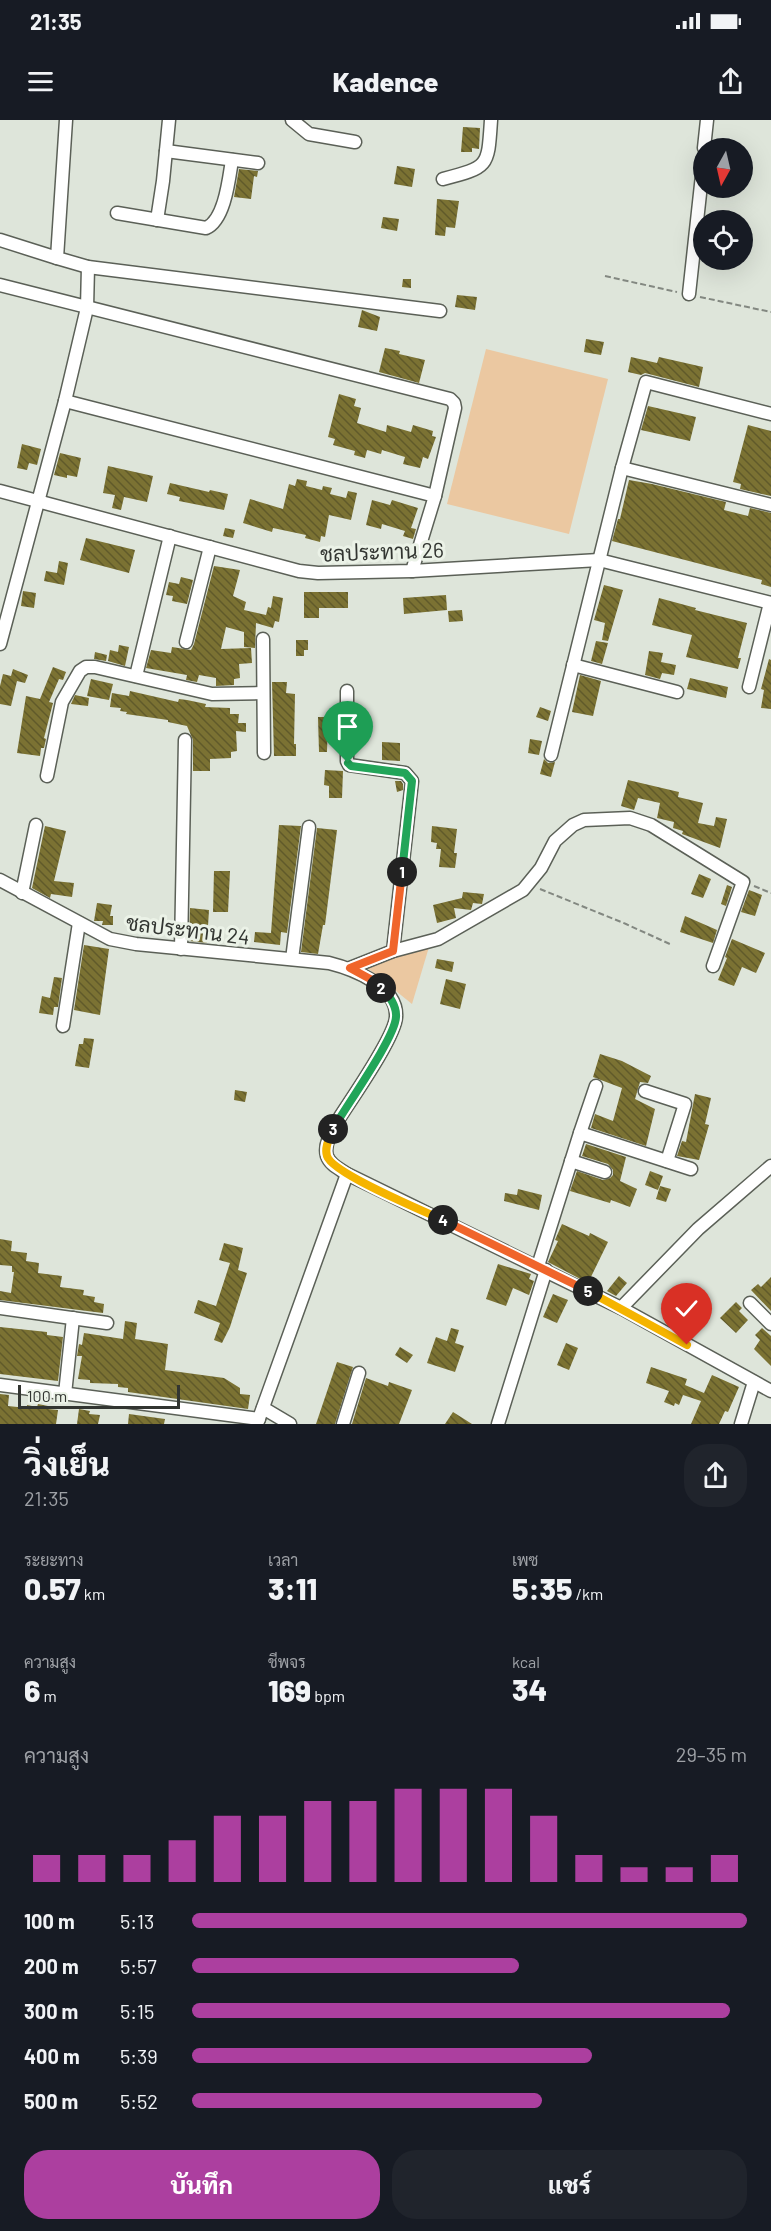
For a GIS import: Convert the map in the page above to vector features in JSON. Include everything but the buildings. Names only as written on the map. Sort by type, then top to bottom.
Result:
[{"type":"street","points":[[57,258],[66,120]]},
{"type":"street","points":[[157,220],[164,181],[169,120]]},
{"type":"street","points":[[292,120],[309,134],[355,142]]},
{"type":"street","points":[[443,179],[473,171],[486,161],[489,152],[491,120]]},
{"type":"street","points":[[705,138],[707,120]]},
{"type":"street","points":[[166,151],[258,163]]},
{"type":"street","points":[[117,213],[206,228],[212,226],[225,199],[232,160]]},
{"type":"street","points":[[689,294],[700,198]]},
{"type":"street","points":[[0,240],[88,267],[440,310]]},
{"type":"street","points":[[0,644],[87,308],[88,267]]},
{"type":"street","points":[[0,285],[450,399],[455,408],[435,496],[412,571]]},
{"type":"street","points":[[551,755],[622,468],[646,382],[771,414]]},
{"type":"street","points":[[65,400],[435,496]]},
{"type":"street","points":[[622,468],[771,505]]},
{"type":"street","name":"ชลประทาน 26","points":[[0,491],[280,567],[318,573],[412,571],[599,560],[771,603]]},
{"type":"street","points":[[136,676],[170,536]]},
{"type":"street","points":[[186,642],[210,547]]},
{"type":"street","points":[[749,687],[771,603]]},
{"type":"street","points":[[262,639],[264,753]]},
{"type":"street","points":[[573,665],[677,692]]},
{"type":"street","points":[[47,776],[62,702],[80,671],[86,667],[95,667],[212,694],[263,693]]},
{"type":"street","points":[[346,691],[349,765],[405,773],[412,781],[393,951]]},
{"type":"street","points":[[181,949],[185,740]]},
{"type":"street","points":[[350,968],[393,951],[438,939],[523,890],[529,885],[555,841],[573,825],[584,820],[630,818],[651,825],[743,882],[713,966]]},
{"type":"street","points":[[22,893],[36,825]]},
{"type":"street","points":[[292,959],[309,827]]},
{"type":"street","name":"ชลประทาน 24","points":[[0,880],[110,939],[181,949],[329,963],[350,968]]},
{"type":"street","points":[[63,1026],[79,923]]},
{"type":"street","points":[[350,968],[372,980],[387,993],[396,1017],[390,1036],[334,1128],[327,1145],[327,1157],[332,1164],[347,1174],[621,1308],[771,1391]]},
{"type":"street","points":[[498,1424],[571,1161],[596,1086]]},
{"type":"street","points":[[645,1091],[685,1104],[667,1161]]},
{"type":"street","points":[[580,1133],[691,1169]]},
{"type":"street","points":[[571,1161],[605,1172]]},
{"type":"street","points":[[621,1308],[698,1229],[771,1166]]},
{"type":"street","points":[[260,1417],[347,1174]]},
{"type":"street","points":[[750,1303],[771,1324]]},
{"type":"street","points":[[0,1308],[107,1323]]},
{"type":"street","points":[[65,1394],[73,1318]]},
{"type":"street","points":[[342,1424],[359,1373]]},
{"type":"street","points":[[741,1424],[754,1382]]},
{"type":"street","points":[[0,1385],[260,1417],[290,1424]]},
{"type":"path","points":[[743,882],[771,893]]},
{"type":"path","points":[[529,885],[672,945]]},
{"type":"shaded area","points":[[486,349],[608,379],[569,534],[447,504]]},
{"type":"shaded area","points":[[429,947],[412,1004],[365,966]]},
{"type":"route","points":[[348,763],[351,766],[405,773],[412,781],[393,951],[350,968],[372,980],[387,993],[396,1017],[390,1036],[334,1128],[327,1145],[327,1157],[332,1164],[347,1174],[546,1270],[687,1345]]}]
